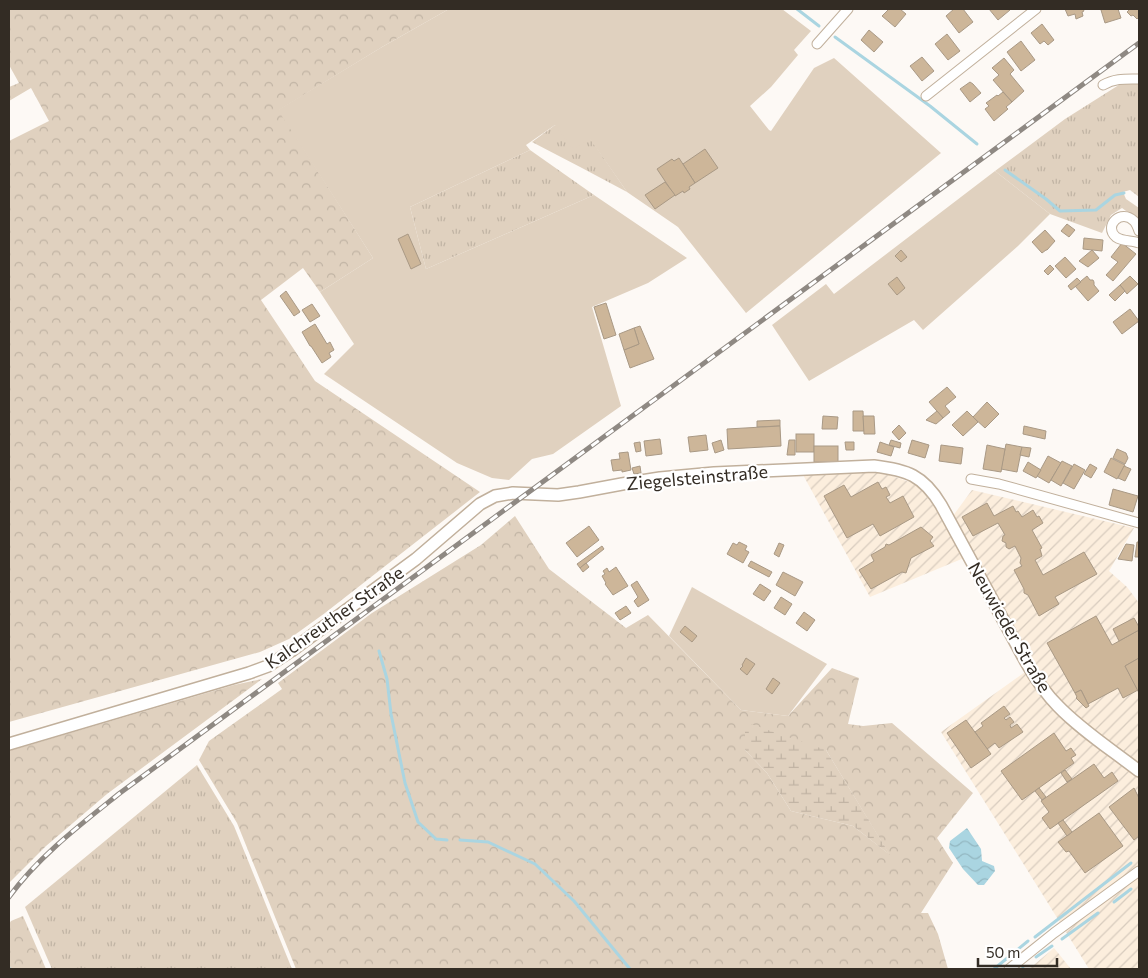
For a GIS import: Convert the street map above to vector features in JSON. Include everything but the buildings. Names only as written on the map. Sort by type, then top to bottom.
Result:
[{"type":"street","points":[[817,44],[848,9]]},
{"type":"street","points":[[926,96],[1036,9]]},
{"type":"street","points":[[1103,85],[1120,79],[1139,79]]},
{"type":"street","points":[[1139,231],[1134,220],[1127,217],[1116,218],[1112,224],[1112,231],[1115,236],[1125,241],[1139,243]]},
{"type":"street","name":"Ziegelsteinstraße","points":[[495,496],[513,493],[558,495],[660,478],[714,473],[857,466],[874,466],[900,470]]},
{"type":"street","name":"Neuwieder Straße","points":[[900,470],[921,480],[935,496],[1041,686],[1070,717],[1139,770]]},
{"type":"street","points":[[971,479],[999,484],[1139,524]]},
{"type":"street","name":"Kalchreuther Straße","points":[[9,744],[268,666],[406,567],[472,510],[495,496]]},
{"type":"street","points":[[1009,969],[1054,933],[1139,871]]},
{"type":"shaded area","points":[[881,472],[918,485],[947,524],[972,490],[1134,528],[1109,571],[1127,587],[1139,603],[1139,969],[1089,969],[941,732],[1025,672],[964,558],[870,597],[802,473]]},
{"type":"shaded area","points":[[1054,948],[1071,969],[1029,969]]},
{"type":"green space","points":[[9,9],[449,9],[382,47],[279,110],[373,258],[320,292],[303,268],[261,300],[315,381],[480,492],[289,639],[260,652],[9,722],[9,141],[49,121],[31,88],[9,101],[9,87],[19,83],[9,65]]},
{"type":"green space","points":[[449,9],[782,9],[811,31],[794,50],[798,55],[771,87],[750,106],[769,130],[771,131],[814,68],[834,58],[941,153],[746,313],[678,227],[627,192],[590,139],[573,149],[555,125],[526,145],[530,150],[410,207],[426,269],[594,195],[687,258],[648,283],[592,307],[621,406],[553,454],[532,459],[509,480],[492,478],[457,463],[324,374],[354,344],[320,292],[373,258],[278,110]]},
{"type":"green space","points":[[1139,82],[1139,197],[1130,190],[1123,192],[1126,199],[1139,208],[1139,223],[1137,219],[1122,208],[1111,215],[1102,233],[1050,214],[995,171],[1065,119],[1122,83]]},
{"type":"green space","points":[[555,125],[590,138],[627,192],[532,142]]},
{"type":"green space","points":[[530,150],[594,195],[426,269],[410,207]]},
{"type":"green space","points":[[995,171],[1050,214],[1018,246],[923,330],[914,320],[809,381],[772,325],[826,284],[834,294]]},
{"type":"green space","points":[[515,516],[549,569],[626,628],[648,615],[741,710],[788,716],[832,668],[859,678],[848,724],[863,726],[892,723],[973,793],[937,838],[953,863],[921,913],[928,913],[938,934],[948,969],[296,969],[237,823],[199,760],[209,741],[282,689],[278,683],[372,613],[481,545]],"holes":[[[745,750],[826,750],[889,854],[853,826],[791,811],[767,773]]]},
{"type":"green space","points":[[692,587],[827,664],[788,716],[741,710],[669,636]]},
{"type":"green space","points":[[262,679],[107,794],[46,846],[9,883],[9,751],[234,685]]},
{"type":"green space","points":[[745,722],[826,750],[890,855],[853,826],[791,811],[767,773],[745,750]]},
{"type":"green space","points":[[197,765],[234,826],[292,969],[52,969],[25,907]]},
{"type":"green space","points":[[23,916],[46,969],[9,969],[9,924],[11,921]]},
{"type":"water","points":[[967,828],[981,849],[982,861],[994,866],[995,871],[984,885],[978,885],[963,869],[949,848],[950,841]]},
{"type":"waterway","points":[[797,9],[819,26]]},
{"type":"waterway","points":[[835,37],[930,106],[977,144]]},
{"type":"waterway","points":[[1005,170],[1060,211],[1096,210],[1115,195],[1124,193]]},
{"type":"waterway","points":[[379,651],[387,679],[391,714],[405,783],[418,822],[436,839],[447,840]]},
{"type":"waterway","points":[[460,840],[488,842],[535,864],[574,901],[630,969]]},
{"type":"waterway","points":[[1035,937],[1131,863]]},
{"type":"waterway","points":[[1114,902],[1131,889]]},
{"type":"waterway","points":[[1062,939],[1098,913]]},
{"type":"waterway","points":[[994,969],[1028,941]]},
{"type":"waterway","points":[[1036,957],[1052,946]]},
{"type":"railway","points":[[9,897],[33,868],[75,829],[120,793],[1139,43]]}]
